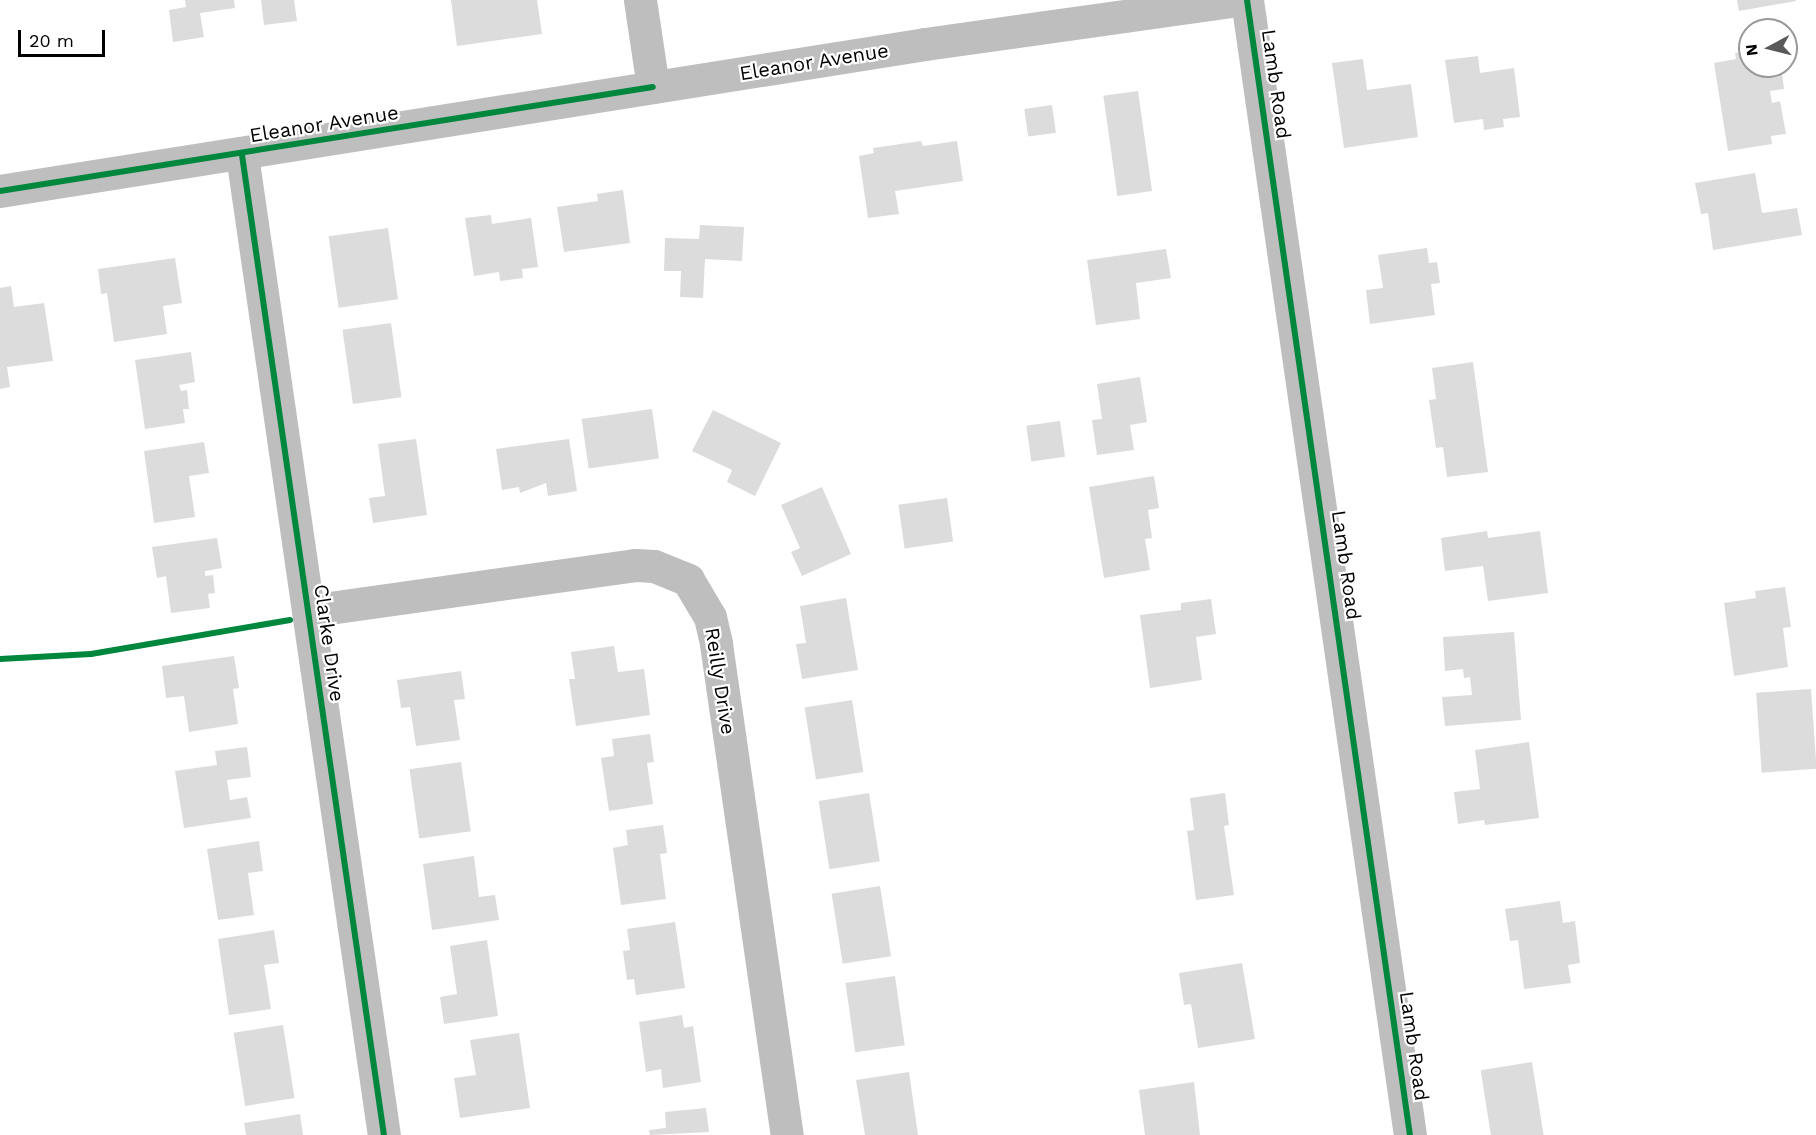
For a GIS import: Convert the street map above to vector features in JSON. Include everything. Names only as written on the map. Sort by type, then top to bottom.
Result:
[{"type":"street","points":[[640,0],[653,87]]},
{"type":"street","name":"Eleanor Avenue","points":[[0,191],[242,155],[653,87],[1237,0]]},
{"type":"street","name":"Lamb Road","points":[[1247,0],[1410,1135]]},
{"type":"street","name":"Clarke Drive","points":[[242,155],[384,1135]]},
{"type":"street","name":"Reilly Drive","points":[[308,611],[635,565],[654,566],[688,580],[710,617],[716,644],[787,1135]]},
{"type":"building","points":[[185,0],[234,0],[235,8],[200,13],[204,37],[173,42],[169,10],[186,7]]},
{"type":"building","points":[[261,0],[294,0],[297,21],[264,25]]},
{"type":"building","points":[[451,0],[537,0],[542,34],[457,46]]},
{"type":"building","points":[[1737,0],[1796,0],[1796,1],[1739,11]]},
{"type":"building","points":[[1735,53],[1738,53],[1738,78],[1783,78],[1784,89],[1770,91],[1772,103],[1780,101],[1786,134],[1771,136],[1772,144],[1728,151],[1714,63],[1736,59]]},
{"type":"building","points":[[1478,56],[1480,73],[1514,68],[1520,117],[1503,119],[1504,127],[1484,130],[1483,119],[1454,123],[1445,60]]},
{"type":"building","points":[[1363,59],[1367,90],[1411,84],[1418,137],[1344,148],[1332,63]]},
{"type":"building","points":[[1138,91],[1152,191],[1117,196],[1103,96]]},
{"type":"building","points":[[1052,105],[1056,133],[1028,137],[1024,109]]},
{"type":"building","points":[[921,141],[923,146],[957,141],[963,181],[895,191],[899,214],[868,218],[859,156],[874,153],[873,148]]},
{"type":"building","points":[[1755,173],[1762,213],[1797,208],[1802,235],[1713,250],[1708,213],[1701,214],[1695,183]]},
{"type":"building","points":[[623,190],[630,243],[564,252],[557,207],[598,201],[597,194]]},
{"type":"building","points":[[491,215],[492,224],[531,218],[538,267],[522,269],[523,278],[500,281],[499,272],[474,276],[465,218]]},
{"type":"building","points":[[700,225],[744,227],[742,261],[705,259],[703,298],[680,297],[681,271],[664,271],[665,238],[699,239]]},
{"type":"building","points":[[388,228],[398,299],[339,308],[329,236]]},
{"type":"building","points":[[1427,248],[1429,263],[1437,262],[1440,283],[1431,284],[1435,315],[1370,324],[1366,290],[1383,288],[1378,255]]},
{"type":"building","points":[[1166,249],[1171,278],[1136,283],[1140,319],[1096,325],[1087,260]]},
{"type":"building","points":[[175,258],[182,303],[163,306],[167,334],[114,342],[107,293],[101,294],[98,269]]},
{"type":"building","points":[[11,286],[14,307],[44,303],[53,361],[7,367],[10,387],[0,389],[0,288]]},
{"type":"building","points":[[391,323],[401,397],[353,404],[342,330]]},
{"type":"building","points":[[191,352],[195,382],[179,385],[181,391],[187,390],[189,409],[183,409],[185,423],[145,429],[135,360]]},
{"type":"building","points":[[1473,362],[1488,472],[1447,477],[1443,447],[1436,448],[1429,400],[1436,399],[1432,368]]},
{"type":"building","points":[[1140,377],[1147,422],[1130,425],[1134,450],[1097,455],[1092,420],[1102,419],[1097,384]]},
{"type":"building","points":[[652,409],[659,459],[589,468],[582,419]]},
{"type":"building","points":[[713,410],[781,443],[755,496],[727,482],[732,470],[692,451]]},
{"type":"building","points":[[1060,421],[1065,457],[1031,461],[1026,426]]},
{"type":"building","points":[[416,439],[427,515],[373,523],[369,498],[385,496],[378,444]]},
{"type":"building","points":[[569,439],[577,491],[548,496],[546,483],[520,493],[519,487],[502,490],[496,449]]},
{"type":"building","points":[[204,442],[209,473],[189,476],[195,517],[154,523],[144,451]]},
{"type":"building","points":[[1154,476],[1159,508],[1148,510],[1152,538],[1145,539],[1150,570],[1104,578],[1089,487]]},
{"type":"building","points":[[822,487],[851,554],[802,576],[791,552],[800,548],[781,505]]},
{"type":"building","points":[[947,498],[953,542],[905,548],[898,505]]},
{"type":"building","points":[[1487,531],[1488,538],[1540,531],[1548,593],[1488,601],[1483,566],[1445,571],[1441,538]]},
{"type":"building","points":[[217,538],[222,568],[205,571],[205,576],[213,575],[215,593],[208,594],[210,608],[171,613],[166,576],[157,578],[152,547]]},
{"type":"building","points":[[1785,587],[1791,627],[1783,628],[1788,667],[1734,676],[1724,603],[1756,598],[1755,591]]},
{"type":"building","points":[[846,598],[858,670],[802,679],[796,644],[806,643],[800,606]]},
{"type":"building","points":[[1211,599],[1216,634],[1196,637],[1202,680],[1150,688],[1140,615],[1181,610],[1181,603]]},
{"type":"building","points":[[1514,632],[1521,720],[1445,726],[1442,697],[1472,695],[1470,677],[1464,678],[1463,669],[1445,671],[1443,637]]},
{"type":"building","points":[[614,646],[618,672],[644,669],[650,715],[576,726],[569,679],[575,679],[571,652]]},
{"type":"building","points":[[234,656],[239,688],[233,689],[238,724],[189,732],[184,696],[166,698],[162,666]]},
{"type":"building","points":[[461,671],[465,699],[454,700],[460,740],[416,746],[410,707],[401,708],[397,680]]},
{"type":"building","points":[[1811,689],[1816,769],[1762,773],[1756,693]]},
{"type":"building","points":[[852,700],[863,772],[816,780],[805,708]]},
{"type":"building","points":[[650,734],[654,762],[647,763],[653,804],[609,811],[601,758],[614,756],[612,739]]},
{"type":"building","points":[[1529,742],[1539,818],[1485,825],[1484,820],[1458,824],[1454,792],[1480,789],[1475,750]]},
{"type":"building","points":[[247,747],[251,777],[227,780],[230,800],[247,797],[251,818],[184,828],[175,771],[217,765],[215,751]]},
{"type":"building","points":[[461,762],[471,831],[419,839],[410,769]]},
{"type":"building","points":[[869,793],[880,861],[829,869],[819,801]]},
{"type":"building","points":[[1225,793],[1229,825],[1224,826],[1234,895],[1196,900],[1187,831],[1194,830],[1190,798]]},
{"type":"building","points":[[663,825],[667,853],[660,854],[666,899],[621,905],[613,848],[628,845],[626,830]]},
{"type":"building","points":[[259,841],[263,871],[248,873],[254,915],[218,920],[207,849]]},
{"type":"building","points":[[474,856],[479,897],[495,895],[499,920],[432,930],[423,864]]},
{"type":"building","points":[[880,886],[891,956],[843,964],[832,894]]},
{"type":"building","points":[[1560,901],[1563,923],[1575,921],[1580,963],[1568,965],[1571,983],[1524,989],[1518,940],[1510,941],[1505,909]]},
{"type":"building","points":[[675,922],[685,988],[636,995],[634,979],[627,980],[623,951],[630,950],[627,929]]},
{"type":"building","points":[[274,930],[279,963],[264,965],[271,1009],[229,1015],[218,939]]},
{"type":"building","points":[[487,940],[498,1016],[444,1024],[440,997],[457,994],[450,946]]},
{"type":"building","points":[[1242,963],[1255,1039],[1198,1048],[1191,1004],[1184,1005],[1179,973]]},
{"type":"building","points":[[895,976],[905,1045],[855,1052],[845,983]]},
{"type":"building","points":[[682,1015],[684,1028],[693,1026],[701,1082],[663,1088],[661,1069],[646,1072],[639,1022]]},
{"type":"building","points":[[283,1025],[295,1098],[245,1106],[234,1033]]},
{"type":"building","points":[[519,1033],[530,1108],[460,1118],[454,1078],[476,1075],[470,1040]]},
{"type":"building","points":[[1532,1062],[1544,1135],[1491,1135],[1481,1070]]},
{"type":"building","points":[[909,1072],[918,1135],[865,1135],[856,1080]]},
{"type":"building","points":[[1194,1082],[1200,1135],[1145,1135],[1139,1090]]},
{"type":"building","points":[[706,1108],[709,1132],[650,1135],[649,1130],[666,1128],[665,1112]]},
{"type":"building","points":[[300,1114],[303,1135],[246,1135],[244,1123]]},
{"type":"cycle path","points":[[1247,0],[1410,1135]]},
{"type":"cycle path","points":[[0,191],[653,87]]},
{"type":"cycle path","points":[[242,155],[384,1135]]},
{"type":"cycle path","points":[[0,659],[91,654],[290,620]]}]
